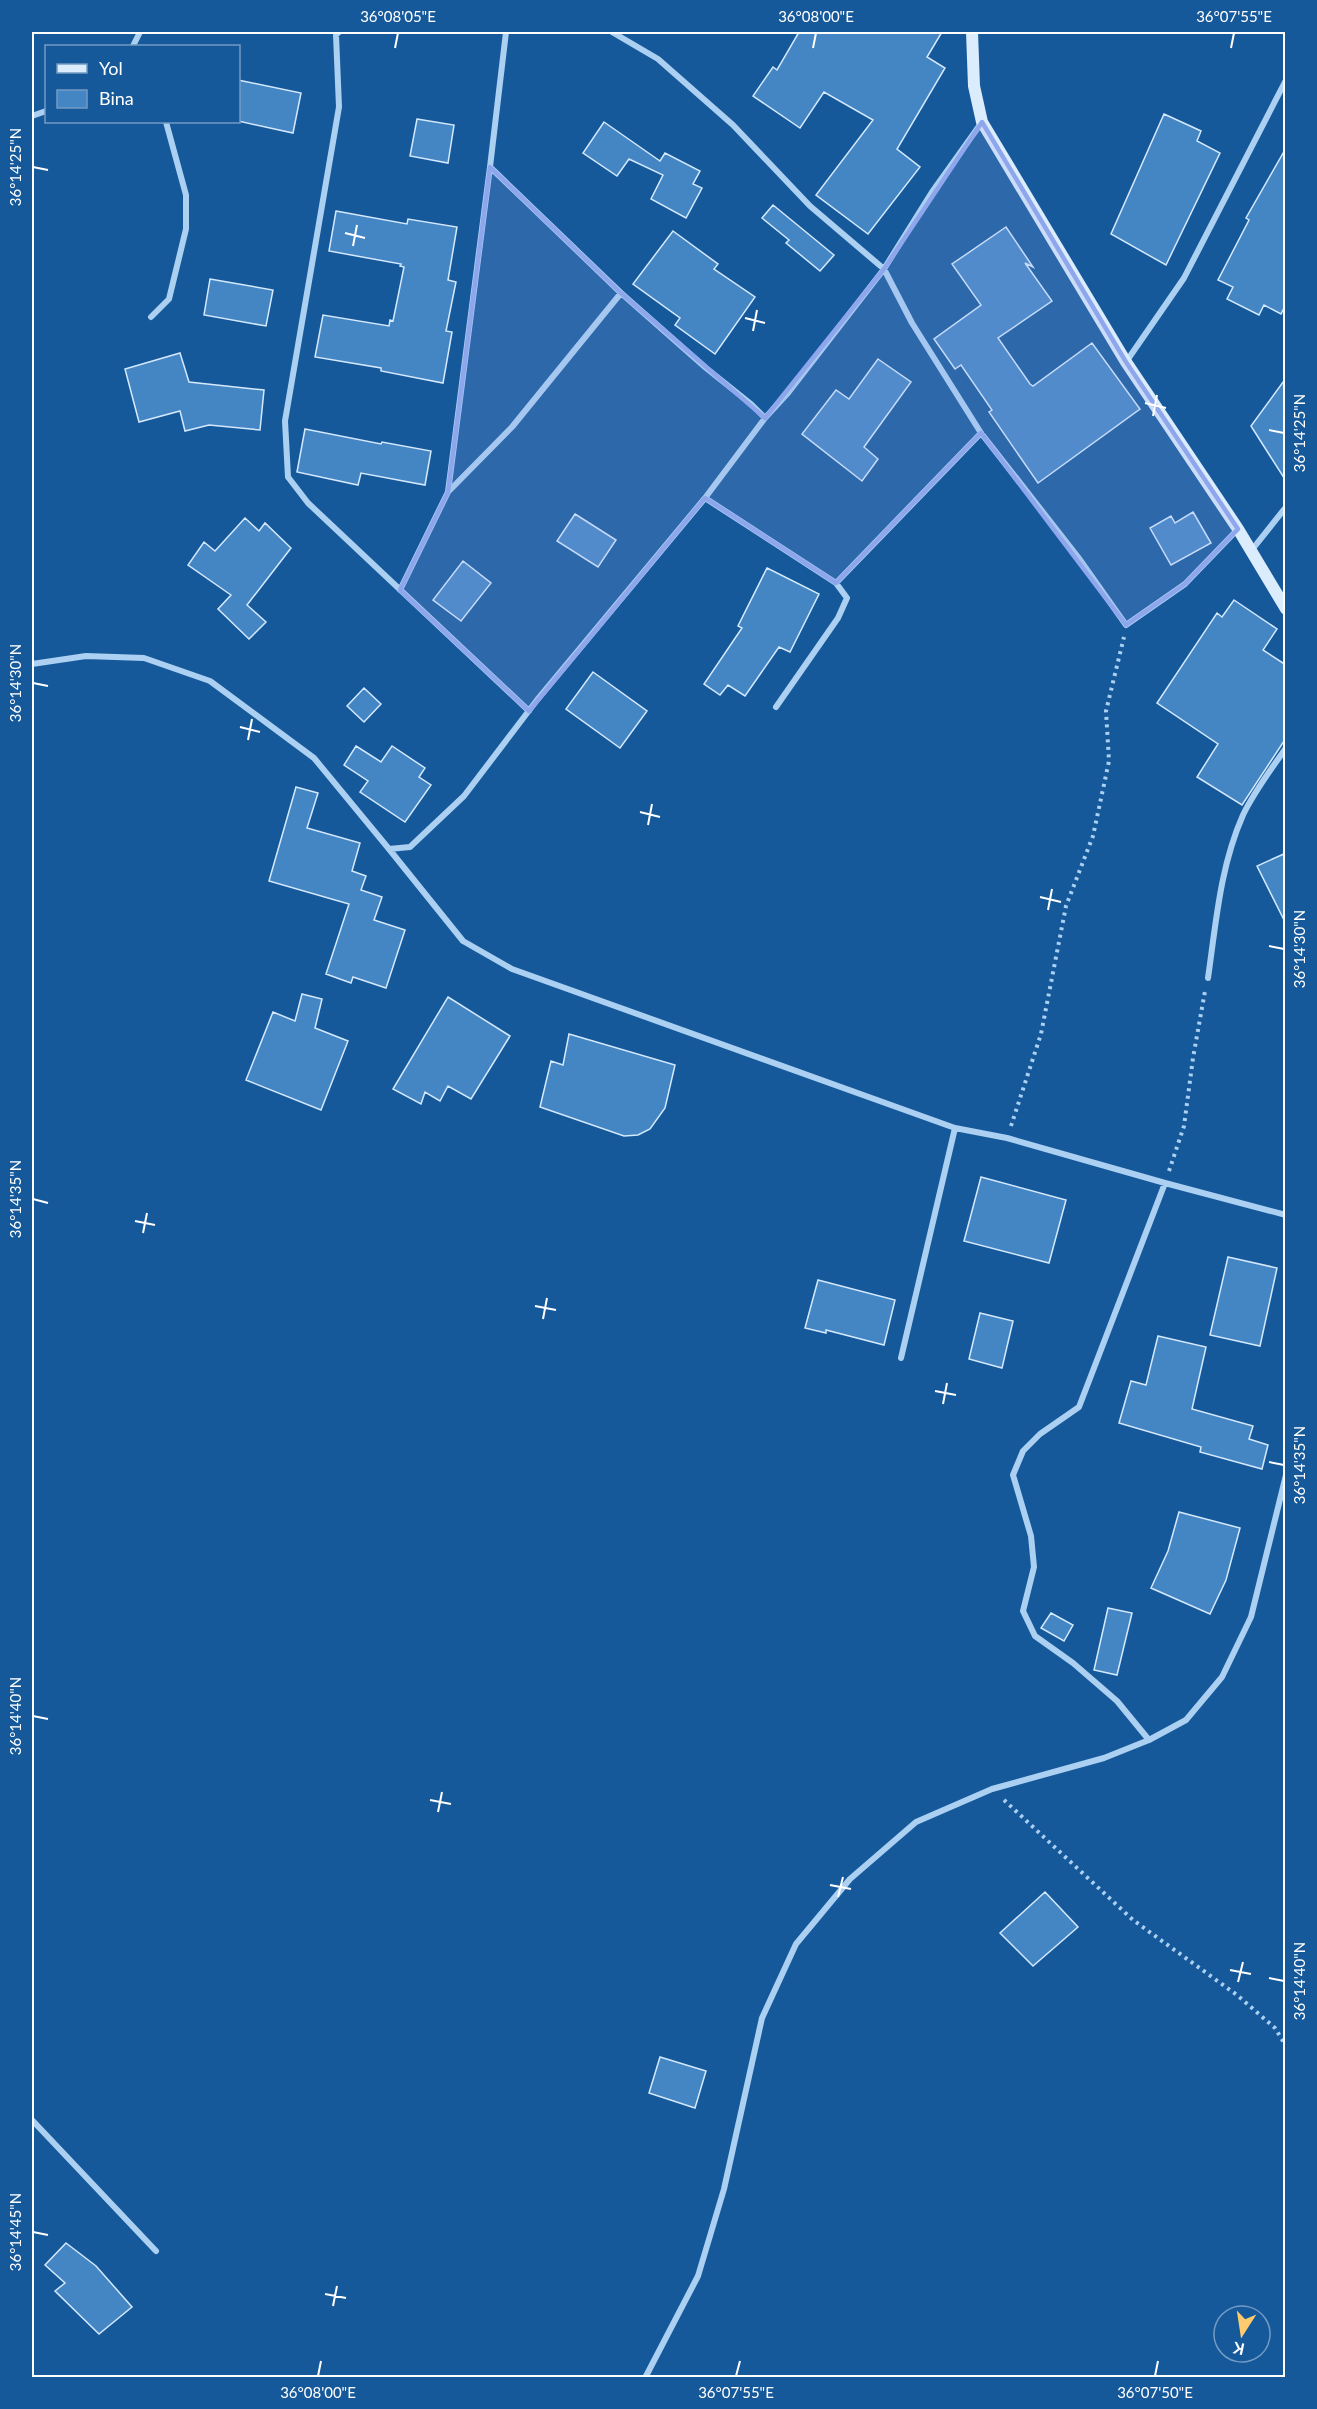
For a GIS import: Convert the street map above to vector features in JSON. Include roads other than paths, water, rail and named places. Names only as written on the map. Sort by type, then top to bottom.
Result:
[{"type":"street","points":[[339,32],[336,35],[339,107],[285,421],[288,477],[308,503],[529,711]]},
{"type":"street","points":[[448,492],[506,32]]},
{"type":"street","points":[[612,32],[658,59],[733,125],[810,206],[884,270],[912,323],[981,433],[1078,557],[1126,626],[1185,584],[1238,529]]},
{"type":"street","points":[[972,32],[974,86],[982,122],[1126,362],[1238,529],[1286,609]]},
{"type":"street","points":[[1126,362],[1184,278],[1286,80]]},
{"type":"street","points":[[389,849],[410,847],[464,796],[529,711],[705,498],[765,418],[788,393],[884,270],[932,192],[982,122]]},
{"type":"street","points":[[151,317],[169,299],[186,229],[186,195],[166,123]]},
{"type":"street","points":[[490,167],[621,293],[765,418]]},
{"type":"street","points":[[400,590],[448,492],[512,427],[621,293]]},
{"type":"street","points":[[836,583],[981,433]]},
{"type":"street","points":[[705,498],[836,583],[847,598],[838,618],[776,707]]},
{"type":"street","points":[[1251,550],[1286,507]]},
{"type":"street","points":[[32,664],[86,656],[144,658],[210,681],[314,758],[463,941],[512,969],[956,1128],[1007,1138],[1286,1215]]},
{"type":"street","points":[[1208,978],[1220,891],[1231,847],[1244,813],[1286,748]]},
{"type":"street","points":[[901,1358],[956,1128]]},
{"type":"street","points":[[1149,1740],[1117,1701],[1073,1663],[1035,1636],[1023,1611],[1034,1567],[1031,1536],[1012,1475],[1023,1451],[1040,1434],[1078,1407],[1165,1183]]},
{"type":"street","points":[[645,2378],[699,2276],[724,2189],[762,2018],[796,1944],[850,1879],[916,1822],[992,1789],[1104,1758],[1149,1740],[1186,1720],[1222,1677],[1251,1617],[1286,1475]]},
{"type":"street","points":[[32,2120],[156,2251]]}]
